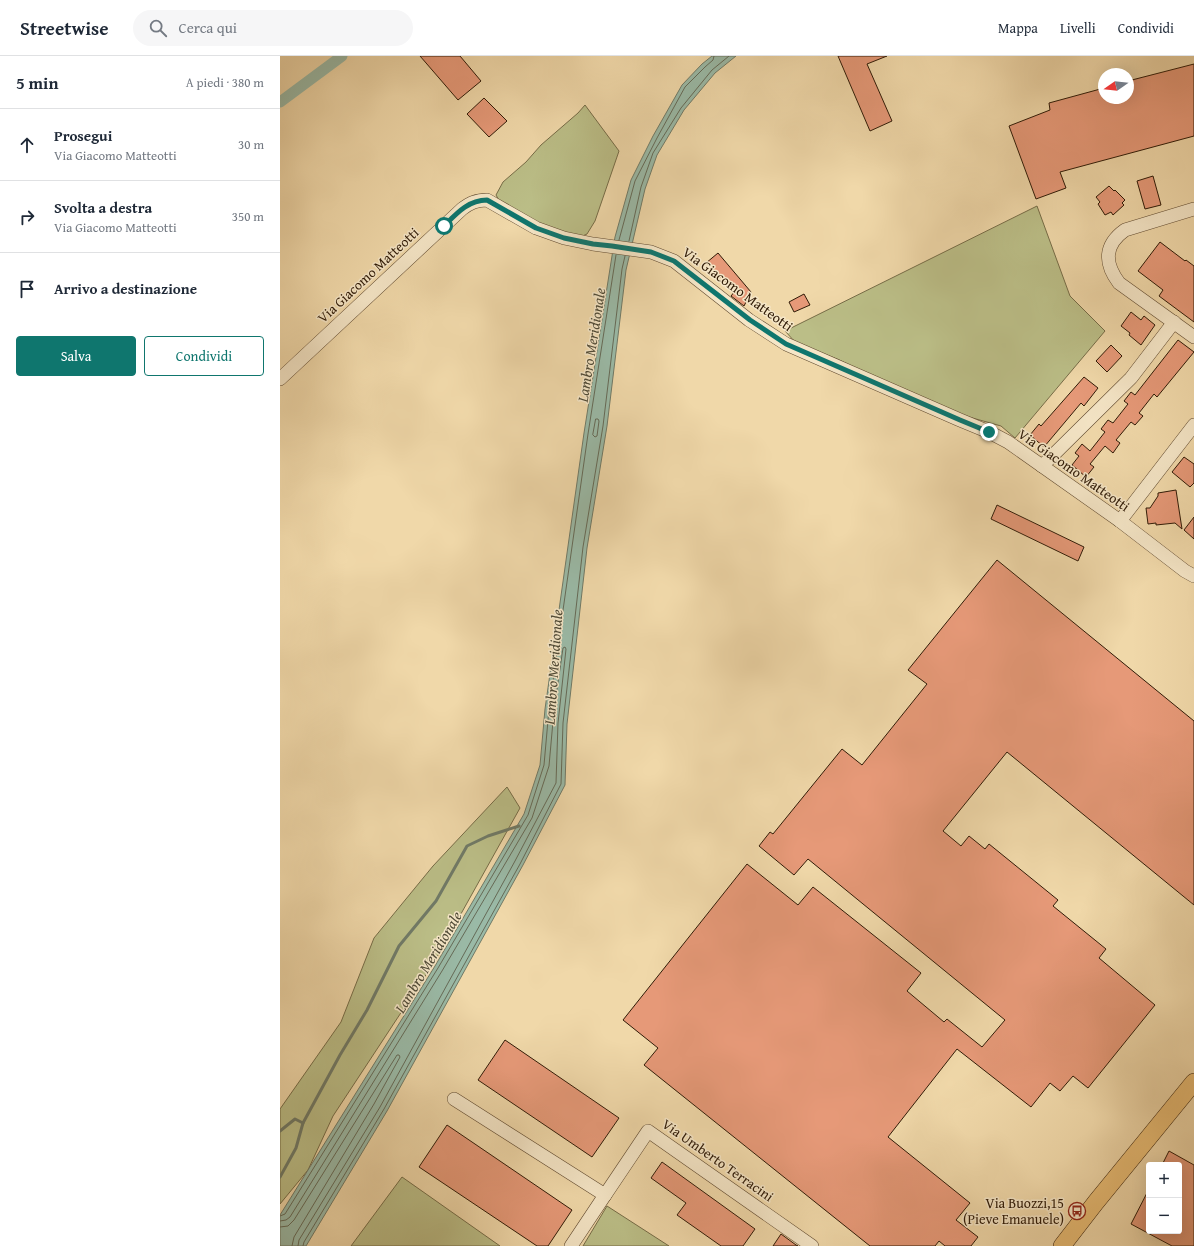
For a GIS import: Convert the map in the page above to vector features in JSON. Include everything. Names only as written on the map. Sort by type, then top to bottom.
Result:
[{"type":"main road","points":[[1062,1246],[1194,1082]]},
{"type":"street","name":"Via Giacomo Matteotti","points":[[280,379],[462,209],[473,202],[487,200],[536,228],[564,238],[593,244],[651,252],[674,261],[750,320],[786,344],[989,432],[1008,442],[1120,521],[1185,571],[1194,576]]},
{"type":"street","points":[[1194,209],[1125,230],[1112,242],[1108,254],[1109,265],[1113,275],[1120,283],[1194,337]]},
{"type":"street","points":[[1042,466],[1131,378],[1174,322]]},
{"type":"street","points":[[1120,521],[1194,425]]},
{"type":"street","points":[[454,1098],[605,1196]]},
{"type":"street","name":"Via Umberto Terracini","points":[[571,1246],[648,1131],[812,1246]]},
{"type":"green space","points":[[585,105],[619,151],[595,221],[587,234],[578,238],[546,228],[501,204],[496,195],[503,182]]},
{"type":"green space","points":[[1037,206],[1070,296],[1105,331],[1015,438],[1001,426],[969,417],[916,397],[837,359],[796,343],[785,331]]},
{"type":"green space","points":[[507,787],[520,808],[433,964],[333,1116],[308,1170],[280,1204],[280,1109],[341,1022],[374,938],[433,866]]},
{"type":"green space","points":[[402,1177],[500,1246],[351,1246]]},
{"type":"green space","points":[[607,1206],[669,1246],[583,1246]]},
{"type":"water","name":"Lambro Meridionale","points":[[712,56],[736,56],[715,73],[684,110],[657,155],[645,189],[626,270],[607,426],[587,548],[567,724],[565,785],[523,865],[387,1111],[306,1246],[280,1246],[280,1215],[435,966],[524,814],[540,765],[545,709],[584,433],[615,237],[631,180],[653,136],[682,85]]},
{"type":"building","points":[[420,56],[460,56],[481,81],[458,100]]},
{"type":"building","points":[[838,56],[887,56],[867,64],[892,121],[870,131]]},
{"type":"building","points":[[1194,64],[1194,136],[1060,172],[1066,188],[1036,199],[1009,126],[1050,110],[1049,103],[1098,90],[1098,104],[1134,104],[1134,79]]},
{"type":"building","points":[[484,98],[507,121],[489,137],[467,114]]},
{"type":"building","points":[[1153,176],[1161,205],[1145,209],[1137,181]]},
{"type":"building","points":[[1109,186],[1125,200],[1122,203],[1124,205],[1113,215],[1111,212],[1105,215],[1098,204],[1100,202],[1096,197]]},
{"type":"building","points":[[1160,242],[1194,266],[1194,322],[1159,296],[1163,290],[1138,271]]},
{"type":"building","points":[[718,253],[751,292],[744,306],[731,296],[735,291],[706,263]]},
{"type":"building","points":[[804,294],[810,305],[794,312],[789,302]]},
{"type":"building","points":[[1131,312],[1141,320],[1144,316],[1155,325],[1141,345],[1121,326]]},
{"type":"building","points":[[1178,340],[1194,352],[1157,397],[1154,394],[1139,413],[1143,416],[1135,425],[1131,422],[1116,440],[1120,443],[1113,453],[1105,446],[1090,464],[1094,467],[1086,477],[1072,465],[1079,456],[1075,453],[1082,444],[1090,451],[1105,432],[1101,429],[1108,420],[1113,423],[1128,404],[1124,401],[1131,392],[1135,395]]},
{"type":"building","points":[[1111,345],[1122,356],[1107,372],[1096,361]]},
{"type":"building","points":[[1084,377],[1098,388],[1084,406],[1081,403],[1044,447],[1030,435],[1039,424],[1041,426]]},
{"type":"building","points":[[1184,457],[1194,464],[1194,483],[1190,487],[1172,472]]},
{"type":"building","points":[[1176,490],[1182,529],[1175,523],[1156,525],[1156,523],[1148,524],[1146,508],[1150,508],[1158,496],[1158,493]]},
{"type":"building","points":[[997,505],[1084,547],[1078,561],[991,519]]},
{"type":"building","points":[[1194,517],[1194,539],[1184,530]]},
{"type":"building","points":[[997,560],[1194,721],[1194,905],[1007,752],[943,831],[961,846],[969,836],[985,849],[989,844],[1058,900],[1053,906],[1106,949],[1099,958],[1155,1005],[1088,1088],[1073,1076],[1060,1091],[1050,1083],[1031,1107],[957,1049],[888,1137],[970,1203],[956,1220],[978,1237],[971,1246],[945,1246],[939,1241],[935,1246],[870,1246],[644,1065],[658,1048],[623,1020],[747,864],[798,905],[813,887],[921,973],[907,991],[944,1022],[947,1019],[982,1047],[1005,1020],[808,859],[794,875],[759,846],[770,832],[773,834],[842,749],[862,765],[927,684],[908,670]]},
{"type":"building","points":[[505,1040],[619,1118],[592,1157],[478,1080]]},
{"type":"building","points":[[447,1125],[572,1210],[548,1246],[537,1246],[419,1167]]},
{"type":"building","points":[[1169,1151],[1194,1165],[1194,1246],[1172,1246],[1150,1234],[1182,1234],[1182,1162],[1164,1162]]},
{"type":"building","points":[[662,1162],[755,1229],[743,1246],[721,1246],[677,1215],[686,1203],[651,1178]]},
{"type":"building","points":[[1146,1195],[1146,1232],[1131,1224]]},
{"type":"building","points":[[781,1234],[796,1245],[798,1246],[773,1246]]},
{"type":"waterway","points":[[280,102],[342,56]]},
{"type":"waterway","points":[[280,1177],[296,1148],[303,1123],[340,1055],[367,1010],[399,946],[436,901],[467,846],[488,836],[519,826]]},
{"type":"waterway","points":[[280,1131],[295,1119],[303,1123]]},
{"type":"place","name":"Via Buozzi,15 (Pieve Emanuele)","points":[[1077,1211]]},
{"type":"route","points":[[444,226],[470,203],[479,200],[487,200],[536,228],[564,238],[593,244],[651,252],[674,261],[750,320],[786,344],[828,361],[930,408],[989,432]]}]
